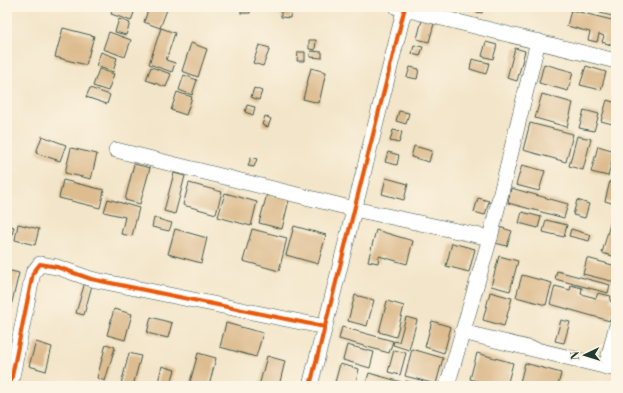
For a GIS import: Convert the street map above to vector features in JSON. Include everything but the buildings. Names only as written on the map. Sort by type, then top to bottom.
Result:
[{"type":"street","points":[[310,386],[402,8],[616,61]]},
{"type":"street","points":[[447,386],[490,238],[538,41]]},
{"type":"street","points":[[116,150],[354,209],[490,238]]},
{"type":"street","points":[[10,386],[33,274],[40,264],[57,267],[91,278],[325,327]]},
{"type":"street","points":[[462,332],[611,368],[616,328]]},
{"type":"cycle path","points":[[310,386],[405,7]]},
{"type":"cycle path","points":[[10,386],[33,273],[40,264],[57,267],[91,279],[325,327]]}]
